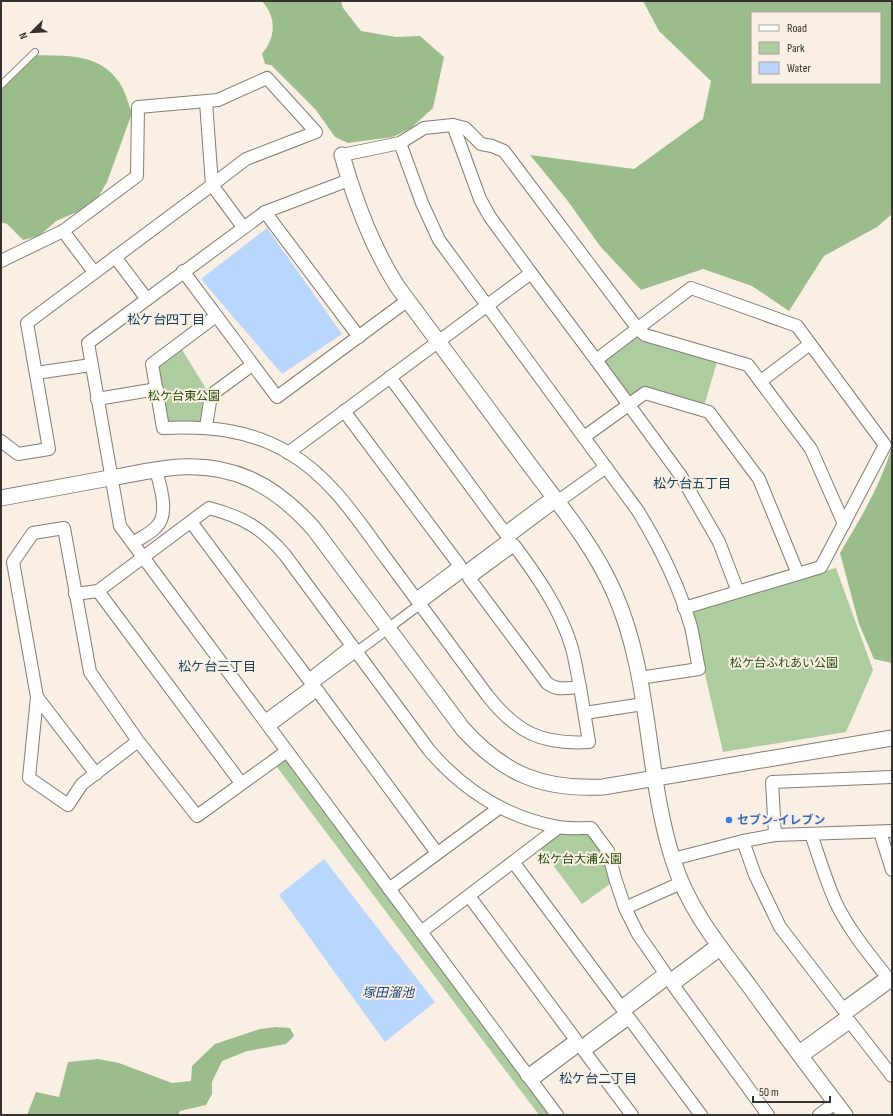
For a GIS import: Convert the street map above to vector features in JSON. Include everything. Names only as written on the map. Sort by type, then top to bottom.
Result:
[{"type":"street","points":[[1,261],[63,231],[137,176],[138,107],[218,100],[267,78],[316,132],[246,159],[27,322],[49,449],[18,454],[1,442]]},
{"type":"street","points":[[206,102],[212,185],[243,227]]},
{"type":"street","points":[[454,125],[480,199],[490,217],[681,476],[704,512],[719,542],[738,592]]},
{"type":"street","points":[[844,524],[811,449],[748,365],[645,335],[638,329],[504,151],[492,146],[481,144],[465,128],[454,125],[424,128],[400,143],[342,155],[364,223],[378,255],[438,342],[595,555],[607,576],[623,616],[639,678],[656,778],[673,860],[681,883],[701,922],[845,1115]]},
{"type":"street","points":[[400,143],[422,203],[439,240],[486,306],[638,510],[655,538],[672,574],[691,627],[699,669],[639,678]]},
{"type":"street","points":[[350,180],[265,212],[146,298],[88,343],[120,526],[557,1115]]},
{"type":"street","points":[[265,212],[359,337]]},
{"type":"street","points":[[63,231],[94,272]]},
{"type":"street","points":[[116,257],[146,298]]},
{"type":"street","points":[[183,271],[277,397],[408,300]]},
{"type":"street","points":[[288,453],[530,273]]},
{"type":"street","points":[[596,360],[691,288],[797,326],[885,445],[821,567],[684,608]]},
{"type":"street","points":[[216,316],[152,364],[163,428],[206,427],[256,438],[288,453],[319,475],[332,487],[502,713],[518,727],[532,735],[550,741],[570,743],[589,742],[585,713],[580,687],[571,646],[554,605],[543,584],[514,545],[469,578],[547,682],[553,687],[560,689],[580,687]]},
{"type":"street","points":[[761,381],[810,344]]},
{"type":"street","points":[[36,373],[91,365]]},
{"type":"street","points":[[206,427],[212,395],[252,365]]},
{"type":"street","points":[[390,377],[505,533],[606,467]]},
{"type":"street","points":[[97,399],[156,389]]},
{"type":"street","points":[[584,437],[645,393],[709,412],[759,479],[798,574]]},
{"type":"street","points":[[344,411],[460,566],[395,623]]},
{"type":"street","points":[[1,498],[156,470],[187,467],[225,470],[264,485],[296,509],[314,529],[463,729],[478,746],[506,767],[543,782],[581,788],[603,787],[892,738]]},
{"type":"street","points":[[133,543],[157,527],[162,519],[162,495],[156,470]]},
{"type":"street","points":[[418,602],[555,499]]},
{"type":"street","points":[[75,594],[98,591],[209,508],[233,514],[251,523],[271,538],[443,767],[479,796],[499,808],[526,819],[559,827],[591,828],[608,851],[625,908],[638,934],[665,973],[621,1007],[514,863]]},
{"type":"street","points":[[191,522],[308,680],[380,634]]},
{"type":"street","points":[[138,741],[82,784],[68,805],[29,778],[36,697],[13,562],[33,533],[64,528],[90,672],[138,741],[197,816],[287,751]]},
{"type":"street","points":[[98,591],[242,783]]},
{"type":"street","points":[[266,723],[355,649]]},
{"type":"street","points":[[266,723],[317,690],[436,853]]},
{"type":"street","points":[[36,697],[96,774]]},
{"type":"street","points":[[585,713],[644,704]]},
{"type":"street","points":[[775,835],[772,782],[892,777]]},
{"type":"street","points":[[389,889],[499,808]]},
{"type":"street","points":[[420,932],[514,863],[559,827]]},
{"type":"street","points":[[673,860],[743,841],[775,835],[886,831],[892,870]]},
{"type":"street","points":[[743,841],[755,875],[780,927],[842,1009],[886,978],[854,935],[837,905],[824,876],[811,834]]},
{"type":"street","points":[[625,908],[681,883]]},
{"type":"street","points":[[468,896],[576,1040],[530,1079]]},
{"type":"street","points":[[530,1079],[719,946]]},
{"type":"street","points":[[719,946],[673,985],[768,1115]]},
{"type":"street","points":[[799,1054],[892,982]]},
{"type":"street","points":[[632,1115],[584,1052],[629,1018],[701,1115]]},
{"type":"street","points":[[799,1054],[850,1022],[892,1076]]},
{"type":"street","points":[[819,1115],[836,1103]]},
{"type":"lane","points":[[1,85],[35,52]]},
{"type":"green space","points":[[262,1],[341,1],[343,8],[361,31],[396,37],[420,36],[444,57],[433,108],[411,128],[393,137],[348,143],[335,137],[316,110],[271,65],[265,64],[262,54],[270,41],[273,28],[270,14]]},
{"type":"green space","points":[[643,1],[892,1],[892,214],[877,227],[824,256],[789,311],[752,286],[703,269],[641,290],[600,246],[567,200],[530,155],[634,169],[703,119],[711,81],[659,31]]},
{"type":"green space","points":[[35,55],[70,56],[92,61],[102,66],[111,73],[121,85],[132,113],[107,182],[97,199],[84,209],[56,221],[39,236],[23,240],[7,224],[1,222],[1,89]]},
{"type":"green space","points":[[634,336],[717,362],[704,406],[644,389],[629,399],[600,360]]},
{"type":"green space","name":"松ケ台東公園","points":[[181,348],[208,392],[203,419],[198,422],[170,423],[166,420],[158,369],[160,364]]},
{"type":"green space","points":[[892,446],[892,663],[874,659],[859,624],[840,553],[876,488]]},
{"type":"green space","name":"松ケ台ふれあい公園","points":[[836,568],[873,670],[846,732],[723,752],[690,609]]},
{"type":"green space","points":[[285,756],[553,1115],[539,1115],[274,763]]},
{"type":"green space","name":"松ケ台大浦公園","points":[[559,829],[590,830],[606,852],[613,882],[582,904],[538,845]]},
{"type":"green space","points":[[276,1027],[290,1028],[294,1036],[286,1044],[247,1051],[222,1061],[212,1082],[212,1094],[206,1105],[180,1111],[178,1115],[27,1115],[36,1092],[59,1097],[68,1062],[98,1059],[119,1063],[172,1083],[191,1081],[192,1066],[215,1044],[260,1029]]},
{"type":"water","points":[[267,228],[342,334],[282,374],[201,279]]},
{"type":"water","name":"塚田溜池","points":[[324,859],[435,1002],[385,1042],[279,895]]},
{"type":"place","name":"セブン-イレブン","points":[[729,820]]},
{"type":"district","name":"松ケ台四丁目","points":[[166,320]]},
{"type":"district","name":"松ケ台五丁目","points":[[692,484]]},
{"type":"district","name":"松ケ台三丁目","points":[[217,667]]},
{"type":"district","name":"松ケ台二丁目","points":[[598,1079]]}]
